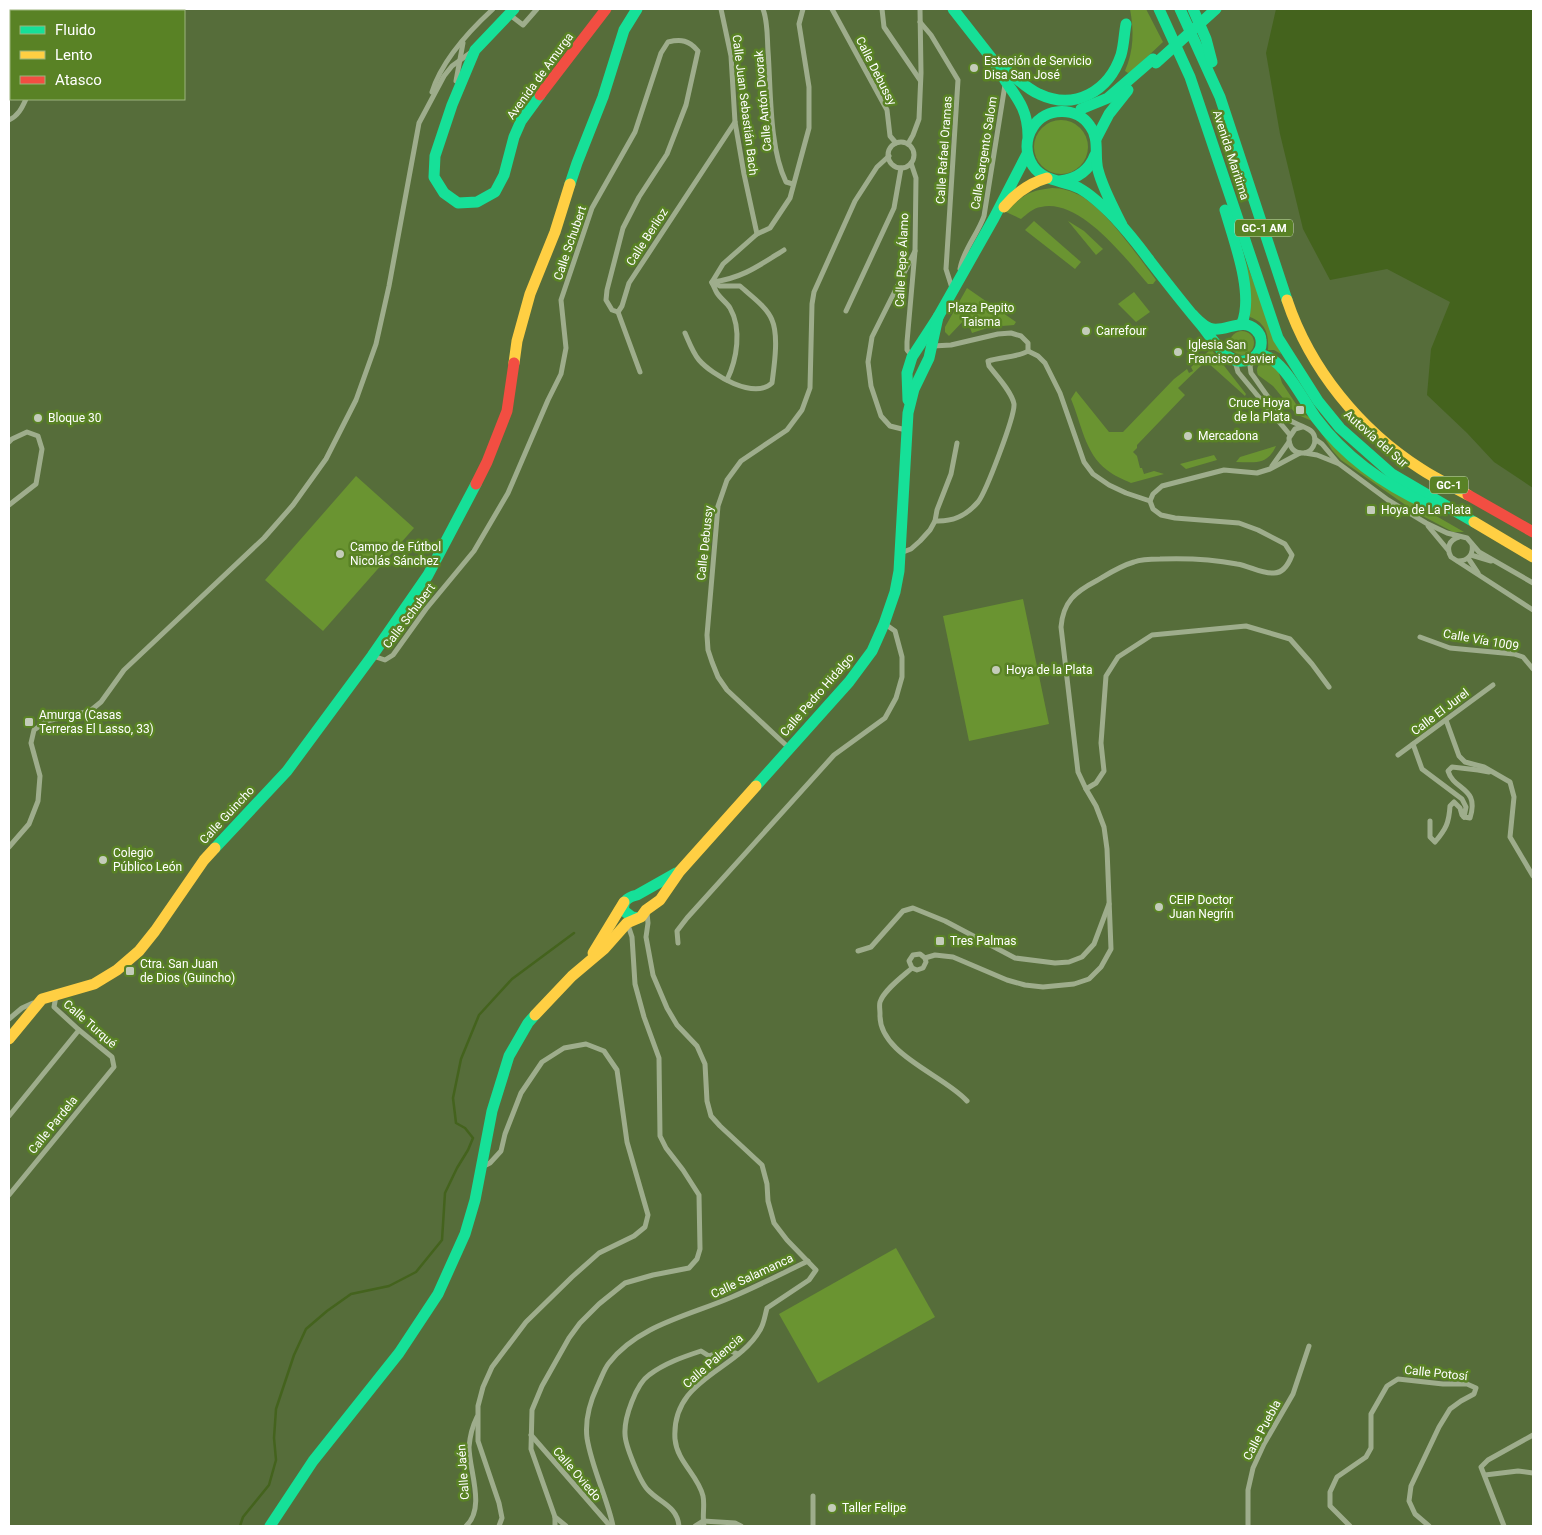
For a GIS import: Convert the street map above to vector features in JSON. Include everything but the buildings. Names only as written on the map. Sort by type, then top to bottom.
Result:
[{"type":"main road","name":"Avenida de Amurga","points":[[512,12],[474,50],[452,105],[435,156],[434,177],[444,193],[458,203],[477,202],[495,192],[504,175],[514,137],[521,121],[606,9]]},
{"type":"main road","name":"Calle Guincho","points":[[42,999],[94,984],[117,970],[139,952],[204,860],[287,771],[372,656],[428,575],[487,462],[507,411],[517,341],[530,294],[555,232],[578,163],[604,97],[624,30],[637,9]]},
{"type":"main road","points":[[953,9],[995,63],[1026,94],[1039,102],[1079,115],[1087,121],[1093,130],[1097,144],[1097,169],[1122,225]]},
{"type":"main road","name":"Avenida Maritima","points":[[1159,9],[1190,77],[1278,338],[1296,367]]},
{"type":"main road","name":"Avenida Maritima","points":[[1180,9],[1220,98],[1295,323],[1314,356]]},
{"type":"main road","points":[[1193,9],[1206,39],[1220,98]]},
{"type":"main road","points":[[1058,181],[1077,178],[1091,166],[1097,144],[1109,114],[1129,88],[1154,61],[1209,9]]},
{"type":"main road","points":[[1028,137],[1032,126],[1050,112],[1092,105],[1108,98],[1216,9]]},
{"type":"main road","points":[[995,63],[1002,66],[1020,83],[1037,94],[1052,100],[1076,101],[1098,90],[1115,69],[1121,55],[1125,20],[1129,42],[1121,71],[1107,90],[1092,105]]},
{"type":"main road","points":[[995,63],[999,75],[1019,100],[1025,114],[1028,137],[1027,154],[1031,164],[1047,178],[1080,188],[1122,225],[1192,314],[1230,357],[1246,362],[1256,356],[1265,354],[1275,360],[1290,379],[1311,412],[1348,454],[1411,498],[1473,522]]},
{"type":"main road","points":[[1208,128],[1216,173],[1246,300],[1245,315],[1242,323]]},
{"type":"main road","name":"Calle Pedro Hidalgo","points":[[908,413],[907,373],[913,354],[938,317],[994,218],[1027,154]]},
{"type":"main road","name":"Calle Pedro Hidalgo","points":[[994,218],[1013,196],[1030,183],[1047,178]]},
{"type":"main road","points":[[1192,314],[1210,328],[1231,327],[1242,323],[1249,324],[1259,332],[1261,345],[1256,356]]},
{"type":"main road","name":"Calle Pedro Hidalgo","points":[[680,871],[849,682],[872,651],[884,624],[899,571],[908,413],[914,389],[929,358],[938,317]]},
{"type":"main road","points":[[1230,357],[1224,348],[1224,337],[1231,327]]},
{"type":"main road","name":"Autovía del Sur","points":[[1314,356],[1320,368],[1343,399],[1370,429],[1392,448],[1421,469],[1533,532]]},
{"type":"main road","name":"Autovía del Sur","points":[[1296,367],[1328,415],[1392,474],[1533,557]]},
{"type":"main road","points":[[584,966],[629,896],[637,895],[680,871]]},
{"type":"main road","points":[[270,1526],[313,1461],[399,1353],[438,1294],[466,1234],[475,1200],[492,1111],[509,1056],[528,1023],[549,999],[604,949],[630,919],[643,915],[646,910],[660,900],[680,871]]},
{"type":"main road","points":[[637,895],[641,896],[646,902],[646,910]]},
{"type":"main road","points":[[624,902],[623,909],[630,919]]},
{"type":"main road","points":[[9,1039],[42,999]]},
{"type":"street","points":[[429,102],[437,78],[463,40],[472,28],[493,9]]},
{"type":"street","points":[[512,12],[523,25],[537,9]]},
{"type":"street","name":"Calle Juan Sebastián Bach","points":[[721,9],[731,56],[735,122],[757,234]]},
{"type":"street","name":"Calle Antón Dvorak","points":[[763,9],[767,30],[772,122],[782,173],[786,182],[793,184]]},
{"type":"street","points":[[712,282],[723,264],[757,234],[770,228],[790,198],[809,128],[809,88],[799,24],[803,9]]},
{"type":"street","name":"Calle Debussy","points":[[832,9],[887,110],[890,136],[896,143]]},
{"type":"street","points":[[882,9],[884,28],[920,81]]},
{"type":"street","points":[[908,144],[919,119],[920,9]]},
{"type":"street","name":"Calle Rafael Oramas","points":[[920,22],[931,35],[958,80],[946,269],[956,285]]},
{"type":"street","name":"Calle Schubert","points":[[372,656],[385,660],[393,656],[426,609],[474,551],[508,493],[561,374],[566,348],[561,300],[592,208],[635,132],[661,53],[668,42],[679,39],[693,45],[698,51],[686,105],[666,154],[639,197],[623,228],[606,290],[606,300],[612,310],[618,312]]},
{"type":"street","name":"Avenida de Amurga","points":[[452,105],[463,40]]},
{"type":"street","points":[[9,847],[29,824],[38,801],[40,776],[31,743],[34,730],[47,721],[90,712],[101,702],[124,670],[264,538],[293,505],[326,459],[356,400],[376,344],[389,286],[418,123],[444,76],[452,66],[474,50]]},
{"type":"street","points":[[444,76],[457,77]]},
{"type":"street","name":"Calle Sargento Salom","points":[[956,285],[961,259],[980,227],[984,216],[1005,82]]},
{"type":"street","points":[[9,120],[19,113],[26,100]]},
{"type":"street","name":"Calle Berlioz","points":[[618,312],[622,306],[629,283],[735,122]]},
{"type":"street","points":[[904,142],[908,144],[914,150],[914,159],[905,167],[894,166],[889,156],[890,149],[896,143],[904,142]]},
{"type":"street","name":"Calle Debussy","points":[[789,748],[727,690],[718,677],[708,650],[707,636],[718,506],[727,480],[741,461],[787,430],[802,410],[810,388],[814,292],[855,201],[877,167],[889,156]]},
{"type":"street","name":"Calle Pepe Álamo","points":[[911,163],[916,178],[915,251],[907,350],[913,354]]},
{"type":"street","points":[[846,311],[894,208],[901,168]]},
{"type":"street","points":[[712,282],[745,274],[784,250]]},
{"type":"street","points":[[906,430],[890,426],[881,416],[871,386],[868,362],[872,337],[915,251]]},
{"type":"street","points":[[712,282],[736,319],[735,356],[727,380]]},
{"type":"street","points":[[685,333],[699,360],[712,372],[740,387],[768,387],[772,383],[775,341],[773,321],[767,312],[740,286],[720,286],[712,282]]},
{"type":"street","points":[[618,312],[640,372]]},
{"type":"street","points":[[913,354],[932,346],[951,345],[998,334],[1011,333],[1021,336],[1028,343],[1028,351]]},
{"type":"street","points":[[934,334],[941,341],[951,345]]},
{"type":"street","points":[[1028,351],[1038,356],[1045,363],[1060,393],[1084,462],[1094,474],[1109,485],[1150,501]]},
{"type":"street","points":[[935,522],[947,522],[962,516],[979,501],[1008,432],[1014,403],[1007,390],[988,366],[988,361],[1023,354],[1028,351]]},
{"type":"street","points":[[1256,356],[1250,366],[1251,373],[1287,419],[1312,432],[1315,439],[1322,444],[1338,463],[1388,500],[1426,523],[1447,533],[1467,538],[1479,552],[1533,583]]},
{"type":"street","points":[[1230,357],[1238,372],[1290,435]]},
{"type":"street","points":[[907,373],[914,377],[921,375]]},
{"type":"street","points":[[1270,469],[1289,442],[1290,435],[1302,427]]},
{"type":"street","points":[[9,442],[12,438],[27,432],[38,436],[42,449],[36,484],[9,505]]},
{"type":"street","points":[[925,958],[935,955],[953,957],[1008,980],[1042,987],[1074,984],[1089,979],[1101,967],[1111,949],[1107,849],[1104,827],[1096,806],[1078,772],[1062,615],[1067,604],[1077,593],[1134,561],[1205,559],[1240,564],[1263,572],[1276,573],[1287,566],[1292,555],[1284,544],[1258,530],[1239,522],[1175,518],[1161,515],[1153,509],[1150,501],[1153,494],[1162,486],[1204,474],[1224,470],[1256,473],[1270,469],[1302,453],[1308,452],[1313,446],[1315,439]]},
{"type":"street","points":[[1289,442],[1293,449],[1302,453],[1317,455],[1338,463]]},
{"type":"street","points":[[900,553],[911,549],[930,530],[935,522],[937,510],[951,474],[957,443]]},
{"type":"street","points":[[1426,523],[1448,550],[1451,557],[1533,610]]},
{"type":"street","points":[[1448,550],[1450,542],[1456,537],[1460,537]]},
{"type":"street","points":[[1471,543],[1472,551],[1470,557],[1478,573]]},
{"type":"street","points":[[1458,561],[1470,557],[1496,563]]},
{"type":"street","points":[[678,943],[677,931],[687,918],[834,755],[884,718],[896,698],[902,677],[902,657],[895,631],[884,624]]},
{"type":"street","points":[[1086,789],[1096,783],[1104,771],[1101,743],[1106,676],[1118,657],[1152,635],[1246,626],[1290,639],[1312,664],[1328,687]]},
{"type":"street","name":"Calle Vía 1009","points":[[1420,637],[1450,648],[1514,654],[1523,657],[1533,669]]},
{"type":"street","name":"Calle El Jurel","points":[[1398,755],[1493,685]]},
{"type":"street","points":[[1446,720],[1459,756],[1465,762],[1484,767],[1510,782],[1514,797],[1510,837],[1533,876]]},
{"type":"street","points":[[1413,744],[1422,769],[1462,798],[1466,807],[1464,817]]},
{"type":"street","points":[[1464,817],[1470,818],[1473,808],[1471,798],[1450,776],[1448,771],[1452,767],[1499,774]]},
{"type":"street","points":[[1430,822],[1430,837],[1435,842],[1442,834],[1449,819],[1450,806],[1454,802],[1460,808],[1464,817]]},
{"type":"street","points":[[858,950],[871,947],[904,911],[913,908],[946,921],[1015,958],[1055,963],[1069,962],[1082,957],[1094,944],[1110,902]]},
{"type":"street","name":"Calle Salamanca","points":[[612,1526],[609,1508],[587,1438],[588,1413],[595,1391],[608,1363],[625,1347],[649,1330],[733,1297],[808,1261],[787,1240],[774,1223],[762,1165],[711,1116],[707,1100],[705,1064],[697,1046],[677,1025],[667,1008],[653,975],[646,937],[648,922],[646,910]]},
{"type":"street","points":[[555,1526],[555,1517],[531,1449],[532,1410],[542,1386],[569,1338],[580,1323],[599,1304],[625,1283],[689,1268],[697,1258],[700,1249],[699,1195],[666,1148],[660,1136],[659,1058],[644,1017],[635,984],[630,919]]},
{"type":"street","points":[[920,954],[925,958],[926,962],[923,968],[917,970],[912,968],[909,961],[913,955],[920,954]]},
{"type":"street","points":[[912,968],[888,991],[880,1002],[879,1018],[884,1032],[898,1050],[909,1060],[959,1092],[966,1101]]},
{"type":"street","name":"Calle Turqué","points":[[57,996],[54,1007],[112,1056],[114,1067]]},
{"type":"street","points":[[9,1019],[22,1008],[42,999]]},
{"type":"street","points":[[9,1116],[79,1030]]},
{"type":"street","points":[[481,1168],[490,1163],[501,1151],[505,1134],[521,1093],[542,1062],[564,1048],[586,1044],[604,1051],[617,1070],[627,1142],[648,1215],[645,1227],[634,1236],[599,1253],[572,1276],[526,1322],[492,1367],[483,1387],[478,1406],[478,1441],[499,1503],[502,1518],[499,1526]]},
{"type":"street","name":"Calle Pardela","points":[[9,1196],[114,1067]]},
{"type":"street","name":"Calle Palencia","points":[[704,1524],[703,1497],[698,1484],[678,1452],[675,1439],[676,1419],[683,1401],[695,1386],[738,1354],[752,1340],[761,1329],[767,1308],[809,1280],[816,1270],[808,1261]]},
{"type":"street","name":"Calle Puebla","points":[[1248,1526],[1248,1490],[1253,1468],[1264,1444],[1293,1394],[1309,1346]]},
{"type":"street","points":[[679,1526],[676,1512],[647,1490],[639,1478],[624,1435],[627,1418],[637,1390],[647,1375],[677,1359],[701,1350],[709,1356],[728,1350],[738,1354]]},
{"type":"street","name":"Calle Potosí","points":[[1350,1526],[1330,1506],[1330,1492],[1337,1477],[1366,1457],[1371,1448],[1370,1414],[1386,1386],[1398,1379],[1443,1384],[1466,1384],[1476,1388],[1474,1394],[1450,1409],[1439,1427],[1411,1486],[1408,1501],[1415,1514],[1429,1526]]},
{"type":"street","name":"Calle Jaén","points":[[466,1526],[474,1514],[476,1498],[469,1448],[470,1432],[478,1415]]},
{"type":"street","name":"Calle Oviedo","points":[[530,1434],[565,1476],[612,1526]]},
{"type":"street","points":[[1504,1526],[1481,1467],[1488,1460],[1533,1435]]},
{"type":"street","points":[[1485,1475],[1518,1471],[1533,1473]]},
{"type":"street","points":[[812,1526],[813,1496]]},
{"type":"street","points":[[555,1517],[566,1526]]},
{"type":"street","points":[[695,1526],[734,1523],[741,1526]]},
{"type":"green space","points":[[1130,9],[1146,9],[1163,42],[1128,73],[1125,71],[1130,56],[1132,40]]},
{"type":"green space","points":[[1056,120],[1066,120],[1076,124],[1084,132],[1088,147],[1084,162],[1076,170],[1066,174],[1056,174],[1046,170],[1038,162],[1034,152],[1034,142],[1038,132],[1046,124]]},
{"type":"green space","points":[[1052,188],[1078,194],[1101,212],[1122,235],[1156,280],[1153,284],[1148,284],[1100,232],[1071,212],[1056,207],[1041,207],[1033,210],[1021,219],[1006,212],[1031,192]]},
{"type":"green space","points":[[1034,221],[1081,262],[1075,269],[1025,230]]},
{"type":"green space","points":[[1068,221],[1084,231],[1103,249],[1096,255]]},
{"type":"green space","points":[[1241,249],[1281,354],[1274,350],[1268,350],[1268,339],[1263,326],[1250,317]]},
{"type":"green space","name":"Plaza Pepito Taisma","points":[[967,288],[1016,322],[1014,325],[990,327],[972,333],[966,318],[949,336],[945,332],[945,327]]},
{"type":"green space","points":[[1134,292],[1150,312],[1136,322],[1118,304]]},
{"type":"green space","points":[[1237,331],[1247,331],[1254,338],[1254,348],[1247,355],[1237,355],[1230,348],[1230,338]]},
{"type":"green space","points":[[1211,349],[1246,394],[1245,396],[1206,361],[1178,388],[1185,395],[1137,445],[1133,452],[1137,456],[1140,468],[1142,468],[1144,474],[1154,471],[1164,474],[1131,483],[1107,470],[1094,455],[1084,437],[1071,399],[1076,391],[1109,432],[1123,432],[1174,379],[1187,369],[1189,373],[1193,371],[1191,367]]},
{"type":"green space","points":[[1267,361],[1277,367],[1282,383],[1302,413],[1316,421],[1354,461],[1391,490],[1464,532],[1453,532],[1417,513],[1341,460],[1332,450],[1316,424],[1296,414],[1273,386],[1258,375],[1258,366]]},
{"type":"green space","points":[[1276,446],[1268,457],[1259,462],[1236,462],[1240,457]]},
{"type":"green space","points":[[1214,455],[1217,460],[1186,469],[1180,464]]},
{"type":"green space","name":"Campo de Fútbol Nicolás Sánchez","points":[[356,476],[414,528],[323,631],[265,580]]},
{"type":"green space","name":"Hoya de la Plata","points":[[1023,599],[1049,724],[969,741],[943,616]]},
{"type":"green space","points":[[896,1248],[935,1317],[818,1383],[779,1314]]},
{"type":"shaded area","points":[[1276,9],[1533,9],[1533,488],[1494,462],[1427,395],[1431,349],[1450,302],[1387,269],[1330,280],[1303,229],[1280,134],[1266,53]]},
{"type":"waterway","points":[[240,1526],[243,1517],[269,1485],[276,1460],[274,1438],[276,1409],[294,1355],[306,1329],[351,1294],[389,1286],[416,1272],[442,1240],[445,1193],[473,1138],[465,1128],[456,1123],[453,1098],[461,1059],[479,1015],[512,979],[574,933]]},
{"type":"traffic: fast","points":[[514,9],[475,50],[452,105],[435,156],[434,177],[444,193],[458,203],[477,202],[495,192],[504,175],[514,137],[521,121],[540,95]]},
{"type":"traffic: fast","points":[[570,184],[603,97],[624,30],[637,9]]},
{"type":"traffic: fast","points":[[953,9],[1000,69]]},
{"type":"traffic: fast","points":[[1159,9],[1190,77],[1278,338],[1318,401],[1340,428],[1392,474],[1474,522]]},
{"type":"traffic: fast","points":[[1180,9],[1220,97],[1287,300]]},
{"type":"traffic: fast","points":[[1193,9],[1206,39],[1212,62]]},
{"type":"traffic: fast","points":[[1156,63],[1216,9]]},
{"type":"traffic: fast","points":[[995,63],[1039,94],[1052,99],[1078,99],[1099,88],[1116,68],[1122,51],[1126,24]]},
{"type":"traffic: fast","points":[[1081,109],[1108,98],[1153,59]]},
{"type":"traffic: fast","points":[[995,63],[1021,105],[1025,114],[1028,136]]},
{"type":"traffic: fast","points":[[1096,139],[1109,114],[1128,90]]},
{"type":"traffic: fast","points":[[1122,225],[1100,177],[1095,136],[1090,126],[1084,119],[1069,112],[1053,113],[1038,120],[1030,132],[1027,141],[1028,157],[1037,171],[1048,178],[1079,188],[1106,209],[1133,239],[1182,302],[1225,354],[1232,359],[1245,361],[1251,359],[1259,352],[1261,337],[1251,326],[1241,324],[1213,329],[1204,325],[1192,314]]},
{"type":"traffic: fast","points":[[908,400],[907,373],[912,357],[938,317],[994,218],[1027,154]]},
{"type":"traffic: fast","points":[[1060,181],[1082,173],[1089,166],[1095,155]]},
{"type":"traffic: fast","points":[[1225,210],[1244,282],[1246,297],[1242,323]]},
{"type":"traffic: fast","points":[[756,786],[849,682],[872,651],[884,624],[895,592],[899,571],[908,413],[914,389],[929,358],[938,317]]},
{"type":"traffic: fast","points":[[1258,354],[1276,362],[1284,370],[1316,418],[1353,458],[1382,480],[1431,506]]},
{"type":"traffic: fast","points":[[215,848],[287,771],[372,656],[428,575],[476,484]]},
{"type":"traffic: fast","points":[[638,918],[632,917],[624,911],[626,900],[676,873]]},
{"type":"traffic: fast","points":[[270,1526],[313,1461],[399,1353],[438,1294],[465,1234],[475,1200],[492,1111],[509,1056],[528,1023],[535,1015]]},
{"type":"traffic: slow","points":[[1004,207],[1023,189],[1047,178]]},
{"type":"traffic: slow","points":[[514,363],[517,341],[530,294],[555,232],[570,184]]},
{"type":"traffic: slow","points":[[1287,300],[1309,350],[1323,374],[1358,417],[1378,436],[1427,473],[1468,495]]},
{"type":"traffic: slow","points":[[1474,522],[1533,557]]},
{"type":"traffic: slow","points":[[535,1015],[572,976],[604,949],[627,923],[641,917],[646,910],[660,900],[680,871],[756,786]]},
{"type":"traffic: slow","points":[[9,1039],[42,999],[94,984],[117,970],[139,951],[204,860],[215,848]]},
{"type":"traffic: slow","points":[[593,953],[624,902]]},
{"type":"traffic: jam","points":[[540,95],[606,9]]},
{"type":"traffic: jam","points":[[476,484],[487,462],[507,411],[514,363]]},
{"type":"traffic: jam","points":[[1468,495],[1533,532]]},
{"type":"place","name":"Estación de Servicio Disa San José","points":[[974,68]]},
{"type":"place","name":"Carrefour","points":[[1086,331]]},
{"type":"place","name":"Iglesia San Francisco Javier","points":[[1178,352]]},
{"type":"place","name":"Cruce Hoya de la Plata","points":[[1300,410]]},
{"type":"place","name":"Bloque 30","points":[[38,418]]},
{"type":"place","name":"Mercadona","points":[[1188,436]]},
{"type":"place","name":"Hoya de La Plata","points":[[1371,510]]},
{"type":"place","name":"Campo de Fútbol Nicolás Sánchez","points":[[340,554]]},
{"type":"place","name":"Hoya de la Plata","points":[[996,670]]},
{"type":"place","name":"Amurga (Casas Terreras El Lasso, 33)","points":[[29,722]]},
{"type":"place","name":"Colegio Público León","points":[[103,860]]},
{"type":"place","name":"CEIP Doctor Juan Negrín","points":[[1159,907]]},
{"type":"place","name":"Tres Palmas","points":[[940,941]]},
{"type":"place","name":"Ctra. San Juan de Dios (Guincho)","points":[[130,971]]},
{"type":"place","name":"Taller Felipe","points":[[832,1508]]}]
